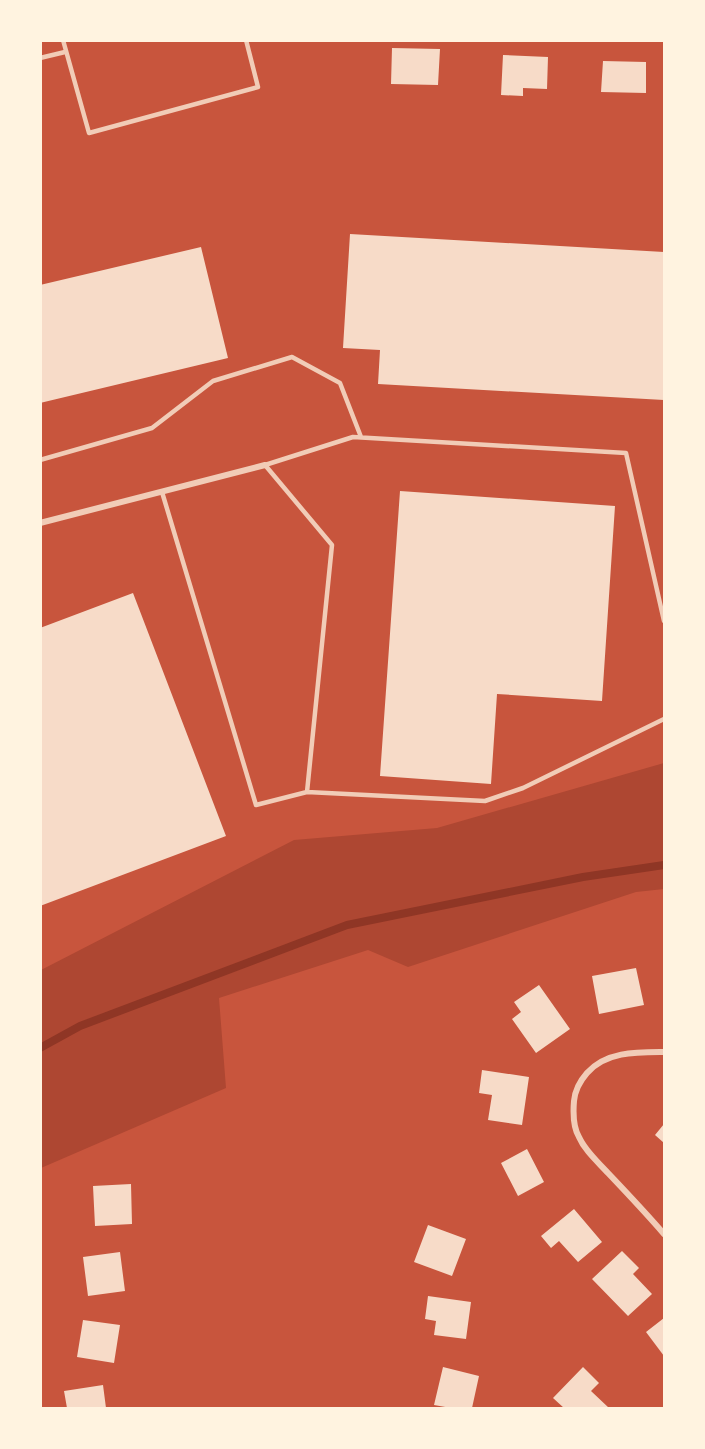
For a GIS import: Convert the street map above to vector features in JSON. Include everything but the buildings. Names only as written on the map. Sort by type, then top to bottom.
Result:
[{"type":"street","points":[[40,523],[265,465]]},
{"type":"street","points":[[664,1052],[621,1054],[593,1066],[582,1079],[575,1094],[573,1108],[574,1124],[579,1137],[592,1155],[664,1234]]},
{"type":"lane","points":[[63,40],[89,133],[258,87],[246,40]]},
{"type":"lane","points":[[40,58],[65,52]]},
{"type":"lane","points":[[40,460],[152,428],[213,381],[292,357],[340,383],[361,437]]},
{"type":"lane","points":[[307,792],[332,545],[265,465],[353,437],[626,453],[664,621]]},
{"type":"lane","points":[[162,492],[256,805],[307,792],[485,801],[523,788],[664,719]]},
{"type":"shaded area","points":[[664,763],[664,889],[636,892],[408,967],[368,950],[219,998],[226,1088],[41,1168],[41,970],[294,840],[437,828]]},
{"type":"waterway","points":[[40,1048],[80,1026],[347,925],[583,877],[664,865]]}]
